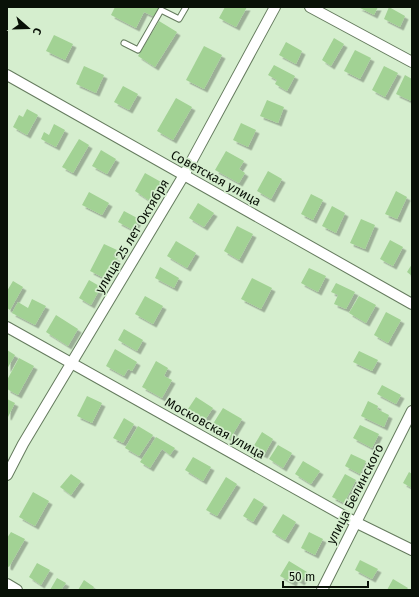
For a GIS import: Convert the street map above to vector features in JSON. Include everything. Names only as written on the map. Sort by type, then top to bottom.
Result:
[{"type":"street","name":"улица 25 лет Октября","points":[[7,475],[23,444],[184,175],[275,7]]},
{"type":"street","points":[[310,7],[412,62]]},
{"type":"street","name":"Советская улица","points":[[7,76],[412,304]]},
{"type":"street","name":"Московская улица","points":[[7,327],[72,362],[355,522],[412,550]]},
{"type":"street","name":"улица Белинского","points":[[322,590],[412,411]]},
{"type":"street","points":[[7,584],[18,590]]},
{"type":"lane","points":[[124,43],[138,50],[161,10],[179,19],[186,7]]},
{"type":"building","points":[[115,7],[160,7],[155,17],[144,12],[136,28],[111,15]]},
{"type":"building","points":[[225,7],[247,7],[236,27],[219,18]]},
{"type":"building","points":[[358,7],[378,7],[374,15]]},
{"type":"building","points":[[389,7],[405,16],[400,27],[384,19]]},
{"type":"building","points":[[159,21],[177,32],[155,67],[138,56]]},
{"type":"building","points":[[54,35],[73,44],[65,60],[46,51]]},
{"type":"building","points":[[334,38],[344,44],[331,66],[322,60]]},
{"type":"building","points":[[286,42],[302,51],[296,64],[279,55]]},
{"type":"building","points":[[204,46],[222,55],[204,89],[186,80]]},
{"type":"building","points":[[355,50],[371,58],[360,79],[344,71]]},
{"type":"building","points":[[274,65],[295,76],[287,91],[275,84],[277,80],[268,75]]},
{"type":"building","points":[[84,66],[104,75],[96,93],[76,84]]},
{"type":"building","points":[[384,66],[398,73],[385,97],[372,90]]},
{"type":"building","points":[[405,75],[412,79],[411,101],[396,94]]},
{"type":"building","points":[[123,86],[138,94],[129,110],[114,102]]},
{"type":"building","points":[[176,98],[192,107],[173,140],[157,131]]},
{"type":"building","points":[[267,100],[284,107],[278,123],[260,116]]},
{"type":"building","points":[[27,109],[38,115],[27,135],[13,127],[19,115],[23,117]]},
{"type":"building","points":[[241,123],[256,130],[248,147],[233,140]]},
{"type":"building","points":[[54,124],[65,130],[56,147],[41,139],[44,132],[49,135]]},
{"type":"building","points":[[79,139],[89,145],[73,173],[62,167]]},
{"type":"building","points":[[101,150],[116,159],[107,174],[92,166]]},
{"type":"building","points":[[226,151],[244,161],[239,169],[245,173],[239,183],[215,170]]},
{"type":"building","points":[[268,171],[282,179],[271,199],[257,191]]},
{"type":"building","points":[[145,173],[161,182],[150,201],[135,191]]},
{"type":"building","points":[[396,191],[407,197],[397,219],[385,214]]},
{"type":"building","points":[[89,192],[109,203],[102,215],[82,205]]},
{"type":"building","points":[[311,194],[323,200],[313,220],[301,214]]},
{"type":"building","points":[[198,203],[214,213],[204,227],[189,218]]},
{"type":"building","points":[[332,206],[345,213],[336,233],[322,226]]},
{"type":"building","points":[[124,211],[139,219],[133,230],[118,222]]},
{"type":"building","points":[[361,219],[375,225],[365,249],[350,243]]},
{"type":"building","points":[[237,226],[253,234],[239,260],[224,251]]},
{"type":"building","points":[[390,240],[403,247],[393,266],[380,259]]},
{"type":"building","points":[[176,241],[196,253],[187,268],[167,256]]},
{"type":"building","points":[[104,244],[117,250],[113,256],[117,258],[106,279],[90,271]]},
{"type":"building","points":[[412,264],[412,276],[407,272]]},
{"type":"building","points":[[160,267],[179,278],[174,288],[155,278]]},
{"type":"building","points":[[309,268],[326,276],[318,292],[301,283]]},
{"type":"building","points":[[252,278],[272,288],[261,309],[241,299]]},
{"type":"building","points":[[89,280],[101,287],[91,305],[79,298]]},
{"type":"building","points":[[13,281],[23,287],[10,310],[7,308],[7,291]]},
{"type":"building","points":[[336,283],[355,292],[346,309],[334,304],[338,295],[331,292]]},
{"type":"building","points":[[145,296],[163,306],[153,324],[135,314]]},
{"type":"building","points":[[359,296],[376,305],[366,323],[349,313]]},
{"type":"building","points":[[32,299],[46,306],[35,325],[12,313],[18,302],[28,308]]},
{"type":"building","points":[[386,312],[401,320],[388,343],[374,335]]},
{"type":"building","points":[[56,315],[78,329],[68,346],[46,332]]},
{"type":"building","points":[[124,329],[143,340],[137,351],[118,340]]},
{"type":"building","points":[[115,349],[137,362],[132,371],[128,369],[124,376],[106,366]]},
{"type":"building","points":[[7,350],[15,355],[7,369]]},
{"type":"building","points":[[359,351],[378,360],[372,371],[353,362]]},
{"type":"building","points":[[19,358],[34,366],[18,395],[7,389],[7,380]]},
{"type":"building","points":[[156,361],[168,368],[164,376],[172,380],[162,398],[142,387]]},
{"type":"building","points":[[382,385],[401,395],[396,404],[377,394]]},
{"type":"building","points":[[87,396],[102,403],[92,423],[77,416]]},
{"type":"building","points":[[196,397],[213,408],[203,423],[186,412]]},
{"type":"building","points":[[7,399],[15,403],[8,417],[7,416]]},
{"type":"building","points":[[368,401],[378,406],[377,409],[389,415],[384,427],[361,416]]},
{"type":"building","points":[[223,408],[242,419],[230,439],[211,427]]},
{"type":"building","points":[[124,418],[134,424],[123,443],[113,438]]},
{"type":"building","points":[[360,425],[379,434],[372,448],[353,438]]},
{"type":"building","points":[[138,426],[153,435],[139,456],[125,448]]},
{"type":"building","points":[[262,432],[273,439],[264,455],[252,449]]},
{"type":"building","points":[[156,437],[175,448],[170,455],[162,449],[150,468],[140,462]]},
{"type":"building","points":[[278,445],[292,453],[283,468],[269,459]]},
{"type":"building","points":[[351,454],[366,461],[360,474],[345,466]]},
{"type":"building","points":[[193,457],[211,467],[203,481],[185,470]]},
{"type":"building","points":[[303,461],[320,471],[311,484],[295,474]]},
{"type":"building","points":[[409,472],[412,474],[412,488],[403,483]]},
{"type":"building","points":[[71,474],[81,481],[71,495],[60,487]]},
{"type":"building","points":[[345,474],[356,480],[344,503],[332,497]]},
{"type":"building","points":[[226,477],[237,484],[217,516],[206,510]]},
{"type":"building","points":[[33,492],[49,501],[35,526],[19,517]]},
{"type":"building","points":[[254,498],[264,504],[253,522],[243,516]]},
{"type":"building","points":[[283,514],[296,522],[285,540],[272,532]]},
{"type":"building","points":[[11,532],[25,539],[9,567],[7,566],[7,538]]},
{"type":"building","points":[[309,532],[323,539],[315,555],[301,548]]},
{"type":"building","points":[[360,560],[378,569],[372,579],[355,570]]},
{"type":"building","points":[[289,561],[307,572],[301,582],[295,578],[293,583],[280,576]]},
{"type":"building","points":[[37,563],[50,570],[41,585],[29,577]]},
{"type":"building","points":[[57,578],[66,583],[61,590],[50,590]]},
{"type":"building","points":[[393,579],[408,588],[406,590],[387,590]]},
{"type":"building","points":[[84,580],[94,587],[92,590],[78,590]]}]
